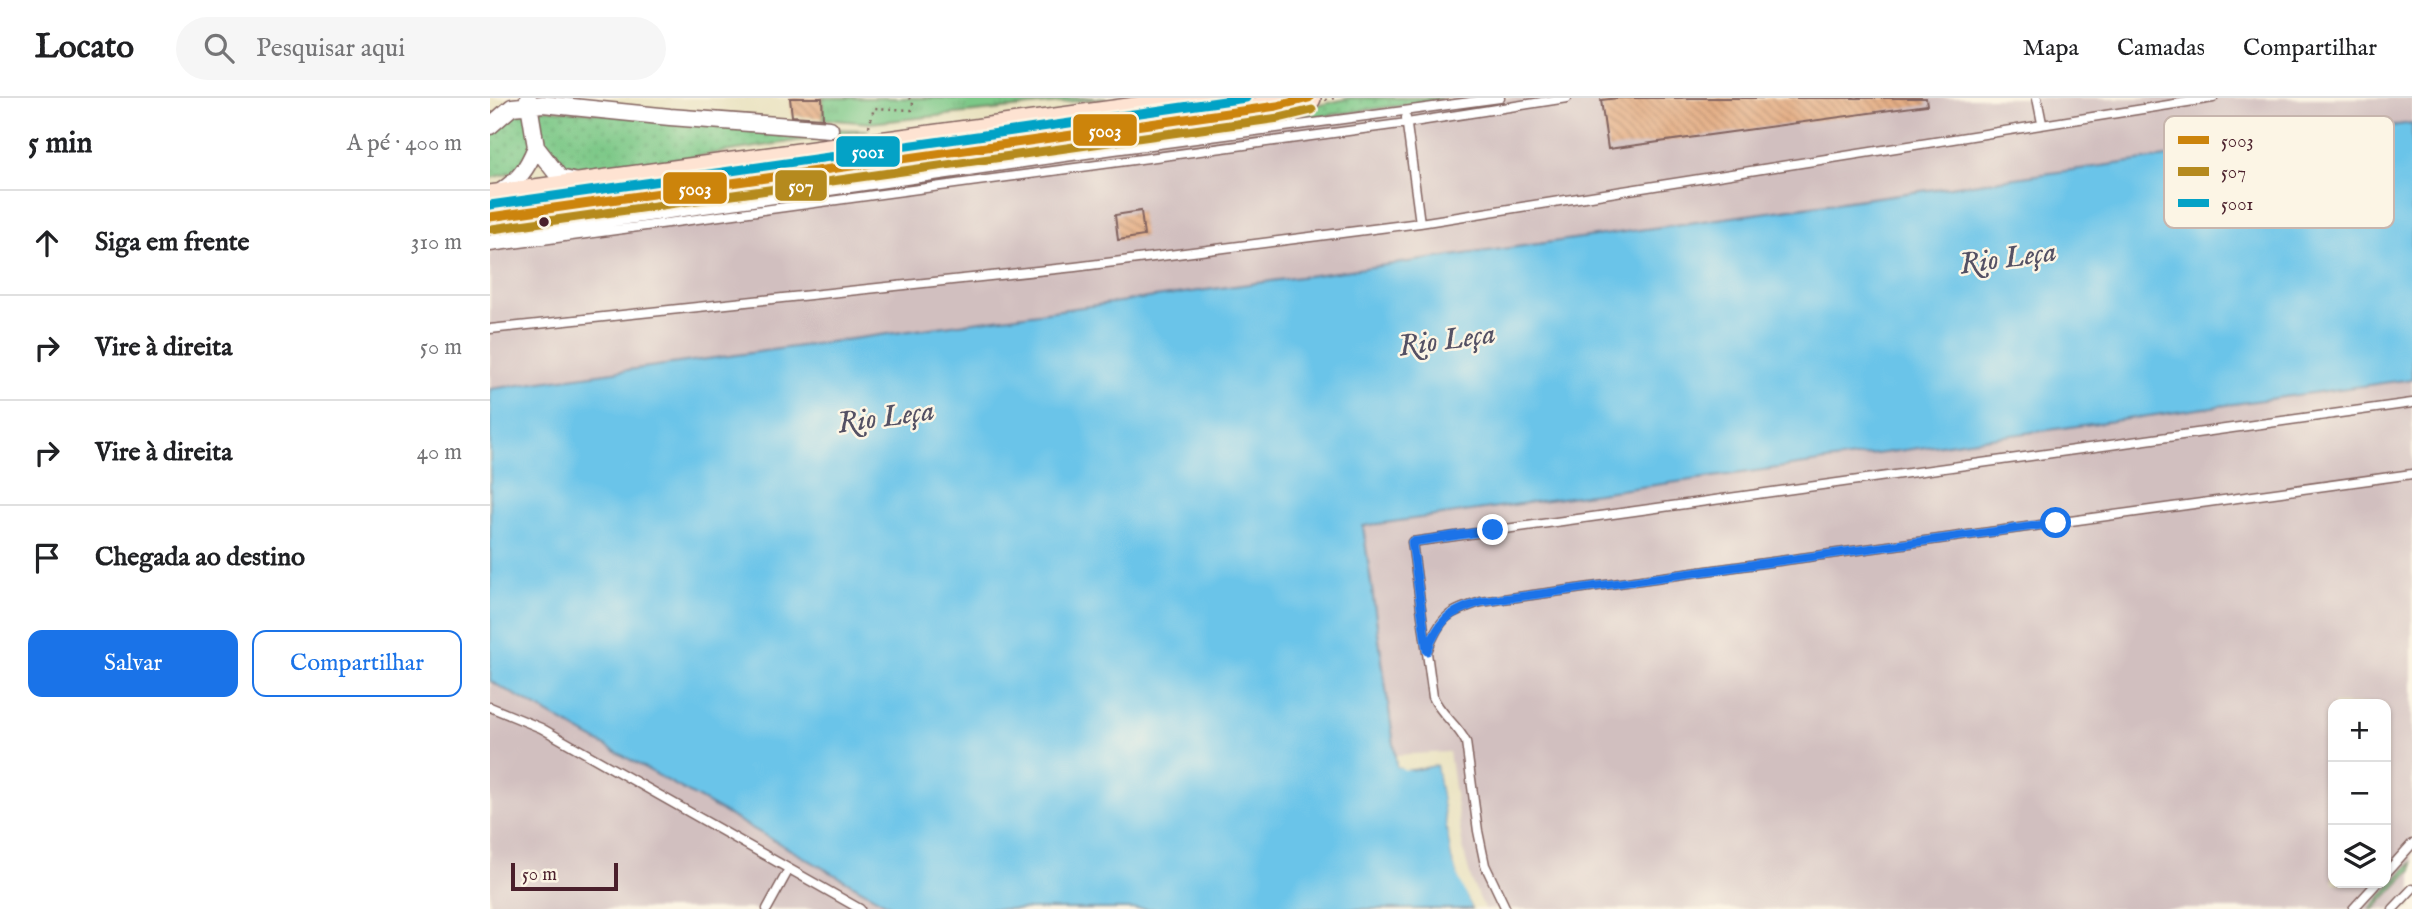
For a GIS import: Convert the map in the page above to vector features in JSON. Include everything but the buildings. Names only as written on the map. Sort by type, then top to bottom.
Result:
[{"type":"main road","points":[[491,204],[590,185],[1216,98]]},
{"type":"main road","points":[[491,204],[1277,106],[1309,98]]},
{"type":"street","points":[[529,101],[536,148],[560,178],[590,185]]},
{"type":"street","points":[[490,126],[512,107],[529,101],[670,117],[830,129]]},
{"type":"street","points":[[491,204],[518,180],[536,148]]},
{"type":"lane","points":[[490,240],[1500,98]]},
{"type":"lane","points":[[490,247],[1407,123],[1567,98]]},
{"type":"lane","points":[[2037,98],[2042,123]]},
{"type":"lane","points":[[490,329],[1062,268],[1420,223],[2213,98]]},
{"type":"lane","points":[[1405,110],[1420,223]]},
{"type":"lane","points":[[1506,909],[1485,865],[1466,742],[1460,730],[1438,709],[1433,697],[1412,542],[2412,403]]},
{"type":"lane","points":[[1427,651],[1437,627],[1454,610],[1481,602],[2412,474]]},
{"type":"lane","points":[[490,707],[541,728],[860,909]]},
{"type":"lane","points":[[2391,867],[2412,844]]},
{"type":"lane","points":[[767,909],[789,869]]},
{"type":"lane","points":[[2353,909],[2372,888]]},
{"type":"lane","points":[[2393,909],[2412,889]]},
{"type":"path","points":[[869,130],[874,108],[912,110],[913,102],[909,98]]},
{"type":"shaded area","points":[[1455,98],[2412,98],[2412,123],[2394,125],[2394,116],[2164,116],[2164,157],[490,389],[490,231]]},
{"type":"shaded area","points":[[2412,379],[2412,862],[2391,886],[2391,699],[2328,699],[2328,888],[2389,888],[2370,909],[1485,909],[1472,883],[1463,849],[1449,752],[1396,755],[1363,526]]},
{"type":"shaded area","points":[[490,681],[896,909],[490,909]]},
{"type":"shaded area","points":[[2412,869],[2412,904],[2407,909],[2374,909]]},
{"type":"green space","points":[[822,98],[1107,98],[870,123],[823,119]]},
{"type":"green space","points":[[1350,98],[1441,100],[1264,124],[1264,118]]},
{"type":"green space","points":[[512,107],[869,130],[658,162],[658,176],[560,178],[536,148],[523,166],[490,178],[490,126]]},
{"type":"green space","points":[[2412,862],[2412,869],[2374,909],[2370,909],[2391,888]]},
{"type":"water","name":"Rio Leça","points":[[2412,123],[2412,379],[1363,526],[1397,766],[1412,770],[1437,765],[1452,859],[1473,909],[896,909],[490,681],[490,389],[2164,157],[2164,228],[2394,228],[2394,125]]},
{"type":"pier","points":[[1396,755],[1399,755],[1400,764],[1406,766],[1437,761],[1440,763],[1456,858],[1476,909],[1473,909],[1462,887],[1452,859],[1437,765],[1405,770],[1397,766]]},
{"type":"transit line","name":"5001","points":[[490,205],[1246,98]]},
{"type":"transit line","name":"5003","points":[[490,217],[1277,106],[1309,98]]},
{"type":"transit line","name":"507","points":[[492,229],[1279,118],[1312,110]]},
{"type":"route","points":[[1493,530],[1412,542],[1427,651],[1437,627],[1454,610],[1481,602],[2056,523]]}]
